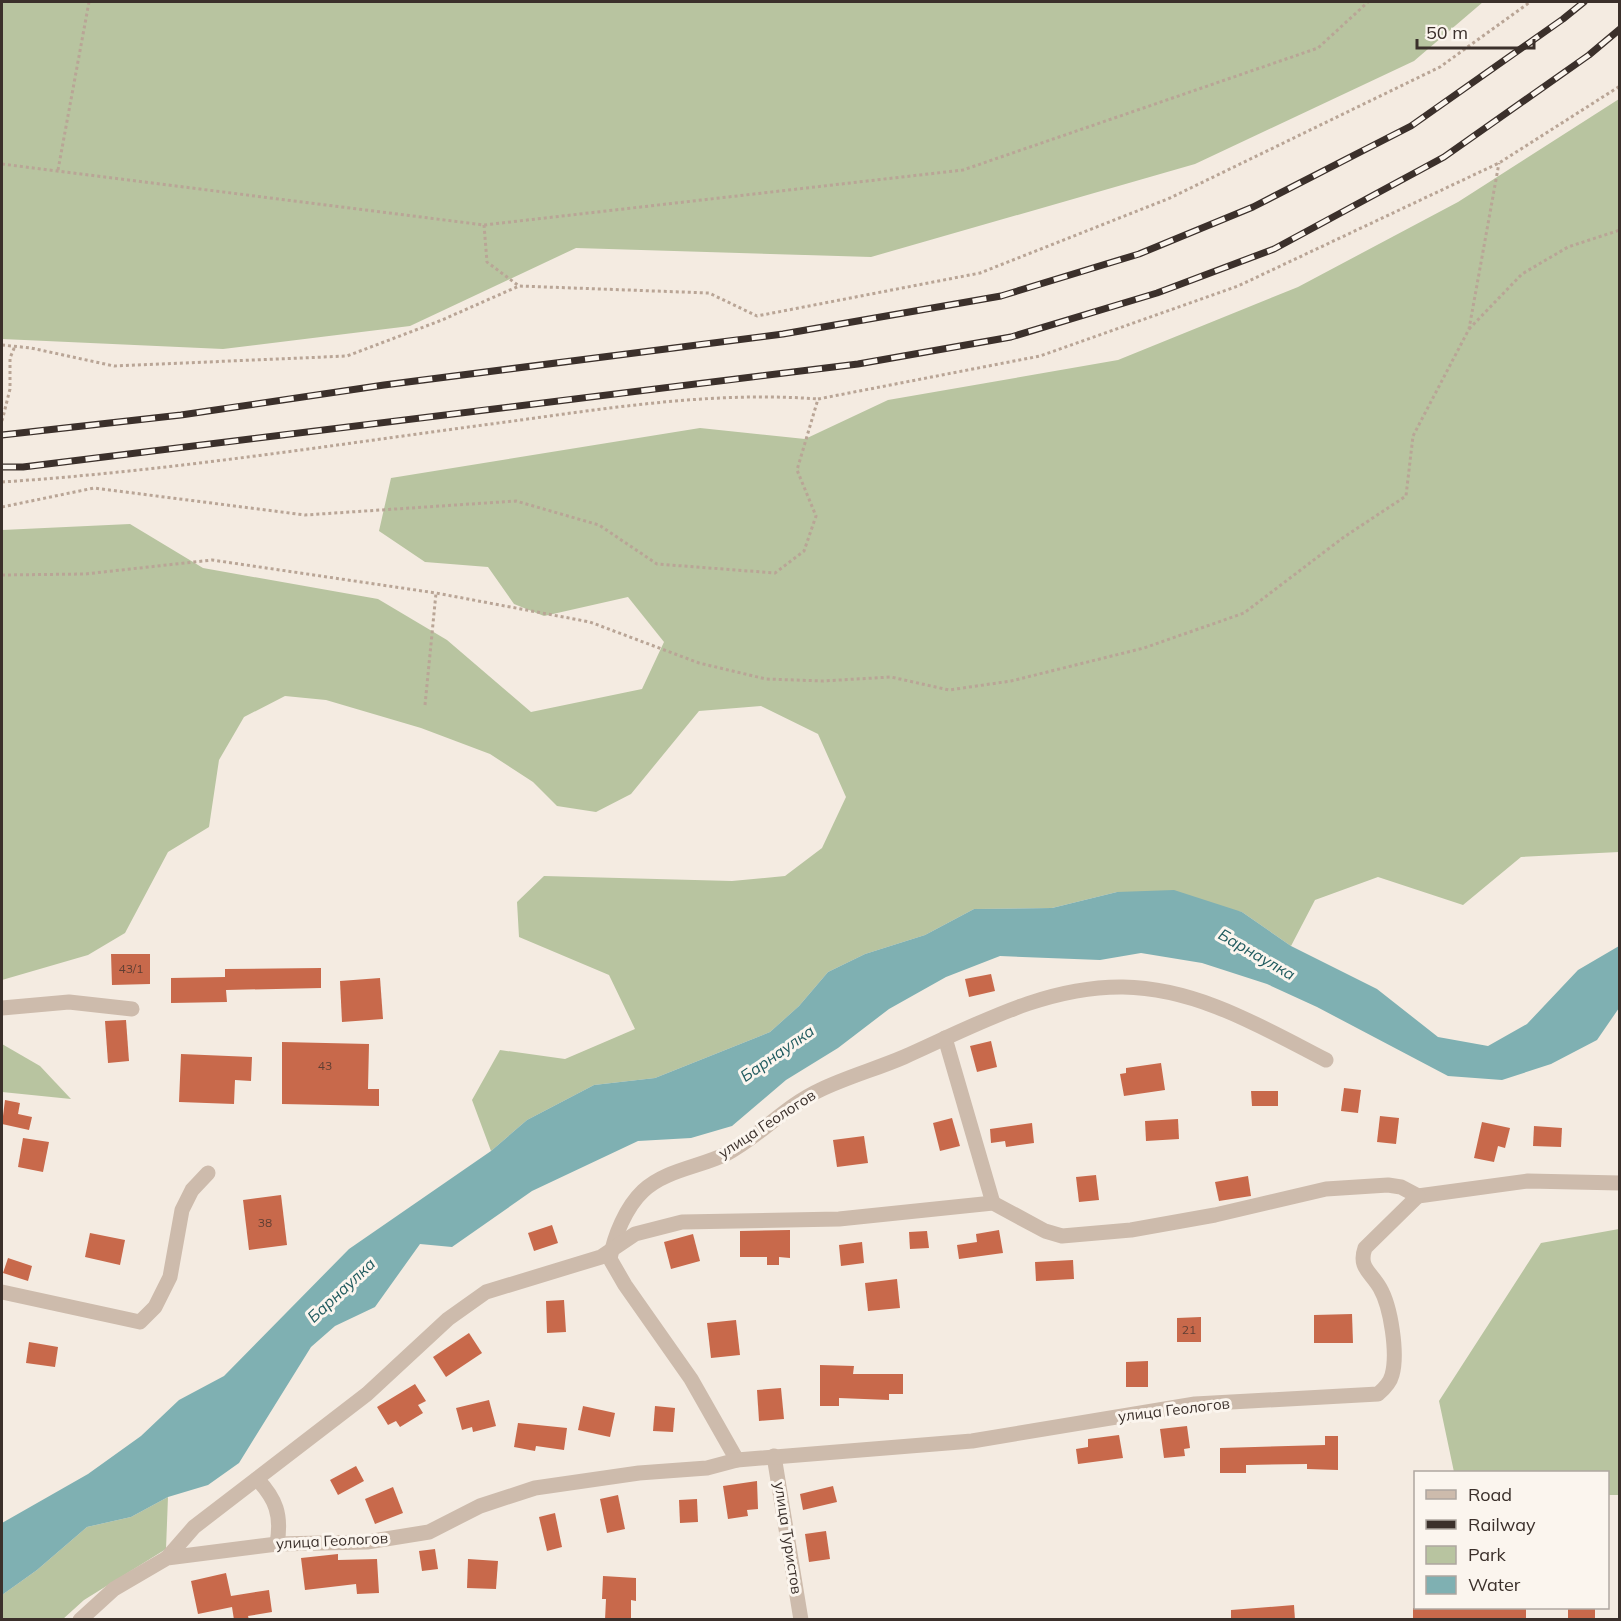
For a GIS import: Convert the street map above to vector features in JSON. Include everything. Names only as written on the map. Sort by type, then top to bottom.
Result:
[{"type":"street","name":"улица Геологов","points":[[612,1248],[627,1212],[642,1191],[654,1182],[727,1154],[819,1090],[867,1073],[978,1021],[1074,991],[1121,987],[1151,989],[1232,1012],[1326,1060]]},
{"type":"street","points":[[2,1008],[69,1002],[132,1009]]},
{"type":"street","points":[[945,1038],[993,1203],[1045,1231],[1062,1236],[1131,1230],[1215,1215],[1326,1190],[1388,1185],[1401,1187],[1418,1196],[1528,1181],[1620,1183]]},
{"type":"street","points":[[2,1292],[140,1322],[155,1307],[170,1277],[182,1210],[192,1190],[208,1173]]},
{"type":"street","name":"улица Геологов","points":[[167,1558],[277,1544],[367,1542],[429,1532],[480,1506],[535,1488],[639,1473],[707,1468],[737,1460],[774,1456],[972,1441],[1195,1404],[1378,1394],[1392,1375],[1394,1357],[1391,1322],[1380,1288],[1363,1267],[1361,1258],[1365,1248],[1418,1196]]},
{"type":"street","name":"улица Геологов","points":[[80,1620],[114,1589],[167,1558],[194,1527],[367,1394],[448,1319],[486,1292],[601,1257],[635,1234],[682,1222],[839,1219],[993,1203]]},
{"type":"street","points":[[612,1248],[610,1259],[614,1269],[691,1379],[737,1460]]},
{"type":"street","name":"улица Туристов","points":[[774,1456],[801,1620]]},
{"type":"street","points":[[256,1479],[271,1494],[279,1511],[280,1526],[277,1544]]},
{"type":"path","points":[[58,170],[89,2]]},
{"type":"path","points":[[2,164],[484,225],[963,170],[1318,48],[1368,2]]},
{"type":"path","points":[[2,345],[114,366],[347,356],[442,320],[519,286],[709,293],[757,316],[980,273],[1170,198],[1440,67],[1530,2]]},
{"type":"path","points":[[2,482],[142,469],[642,404],[770,395],[818,399],[1040,356],[1238,286],[1499,164],[1620,86]]},
{"type":"path","points":[[1469,329],[1499,164]]},
{"type":"path","points":[[484,225],[487,262],[519,286]]},
{"type":"path","points":[[2,575],[85,574],[212,560],[436,593],[590,622],[699,663],[766,679],[823,681],[891,677],[949,690],[1011,681],[1144,648],[1244,613],[1344,537],[1406,496],[1413,436],[1469,329],[1522,274],[1568,247],[1620,230]]},
{"type":"path","points":[[2,421],[10,389],[10,358],[15,346]]},
{"type":"path","points":[[2,507],[94,488],[305,515],[516,501],[599,525],[657,564],[776,573],[804,551],[816,516],[797,470],[818,399]]},
{"type":"path","points":[[425,705],[436,593]]},
{"type":"green space","points":[[2,2],[1483,2],[1414,61],[1195,164],[871,257],[576,248],[410,326],[223,349],[2,339]]},
{"type":"green space","points":[[1619,99],[1619,852],[1521,857],[1463,905],[1378,877],[1315,900],[1291,946],[1242,912],[1117,892],[1052,908],[974,909],[925,935],[865,954],[828,972],[799,1006],[770,1032],[655,1078],[594,1085],[527,1120],[491,1151],[472,1100],[500,1050],[565,1059],[635,1029],[609,975],[519,937],[517,902],[544,876],[732,881],[785,876],[822,848],[846,797],[818,734],[761,706],[699,711],[631,794],[596,812],[557,806],[533,782],[490,754],[421,728],[326,700],[285,696],[244,717],[219,760],[209,827],[168,852],[125,933],[88,955],[2,980],[2,530],[130,524],[203,568],[378,599],[447,640],[531,712],[642,689],[664,642],[628,597],[544,616],[514,604],[488,567],[425,562],[379,531],[391,478],[700,428],[805,439],[888,400],[1118,360],[1298,287],[1458,202]]},
{"type":"green space","points":[[2,1044],[40,1066],[71,1099],[2,1092]]},
{"type":"green space","points":[[1619,1229],[1619,1495],[1609,1495],[1609,1471],[1454,1471],[1439,1401],[1541,1243]]},
{"type":"green space","points":[[168,1497],[166,1549],[84,1600],[63,1619],[2,1619],[2,1595],[37,1570],[87,1527],[131,1517]]},
{"type":"water","name":"Барнаулка","points":[[1174,890],[1242,912],[1291,946],[1377,989],[1438,1037],[1488,1046],[1527,1024],[1578,970],[1619,946],[1619,1008],[1597,1040],[1551,1064],[1502,1080],[1448,1076],[1317,1007],[1267,984],[1202,963],[1141,953],[1100,960],[1000,956],[946,977],[889,1009],[838,1048],[786,1080],[732,1126],[691,1138],[638,1141],[532,1191],[452,1247],[420,1244],[375,1307],[335,1326],[311,1347],[239,1463],[208,1485],[168,1497],[131,1517],[87,1527],[37,1570],[2,1595],[2,1523],[88,1474],[141,1436],[179,1400],[224,1376],[349,1249],[491,1151],[527,1120],[594,1085],[655,1078],[770,1032],[799,1006],[828,972],[865,954],[925,935],[974,909],[1052,908],[1117,892]]},
{"type":"building","points":[[111,954],[150,954],[150,984],[112,985]]},
{"type":"building","points":[[321,968],[321,988],[226,990],[227,1002],[171,1003],[171,978],[225,977],[225,969]]},
{"type":"building","points":[[991,974],[995,991],[969,997],[965,979]]},
{"type":"building","points":[[380,978],[383,1019],[342,1022],[340,981]]},
{"type":"building","points":[[126,1020],[129,1061],[108,1063],[105,1021]]},
{"type":"building","points":[[991,1041],[997,1067],[977,1072],[970,1046]]},
{"type":"building","points":[[282,1042],[369,1044],[368,1089],[379,1089],[379,1106],[282,1104]]},
{"type":"building","points":[[181,1054],[252,1057],[251,1081],[235,1080],[234,1104],[179,1102]]},
{"type":"building","points":[[1161,1063],[1165,1090],[1124,1096],[1120,1074],[1126,1073],[1126,1068]]},
{"type":"building","points":[[1344,1088],[1361,1090],[1358,1113],[1341,1111]]},
{"type":"building","points":[[1251,1091],[1278,1091],[1278,1106],[1252,1106]]},
{"type":"building","points":[[5,1100],[20,1103],[18,1114],[32,1117],[29,1130],[2,1124]]},
{"type":"building","points":[[1380,1116],[1399,1118],[1396,1144],[1377,1142]]},
{"type":"building","points":[[952,1118],[960,1146],[940,1151],[933,1123]]},
{"type":"building","points":[[1178,1119],[1179,1139],[1146,1141],[1145,1121]]},
{"type":"building","points":[[1482,1122],[1510,1128],[1505,1148],[1498,1146],[1494,1162],[1474,1158]]},
{"type":"building","points":[[1032,1123],[1034,1143],[1006,1147],[1005,1141],[991,1143],[990,1129]]},
{"type":"building","points":[[1534,1126],[1562,1128],[1561,1147],[1533,1146]]},
{"type":"building","points":[[864,1136],[868,1163],[837,1167],[833,1140]]},
{"type":"building","points":[[23,1138],[49,1142],[43,1172],[18,1167]]},
{"type":"building","points":[[1096,1175],[1099,1200],[1079,1202],[1076,1177]]},
{"type":"building","points":[[1248,1176],[1251,1196],[1219,1201],[1215,1182]]},
{"type":"building","points":[[281,1195],[287,1245],[249,1250],[243,1200]]},
{"type":"building","points":[[552,1225],[558,1243],[534,1251],[528,1233]]},
{"type":"building","points":[[790,1230],[790,1258],[779,1257],[779,1265],[767,1265],[767,1257],[740,1257],[740,1231]]},
{"type":"building","points":[[999,1230],[1003,1253],[959,1259],[957,1245],[977,1242],[976,1234]]},
{"type":"building","points":[[927,1231],[929,1248],[910,1249],[909,1232]]},
{"type":"building","points":[[90,1233],[125,1240],[120,1265],[85,1257]]},
{"type":"building","points":[[693,1234],[700,1261],[671,1269],[664,1242]]},
{"type":"building","points":[[862,1242],[864,1263],[841,1266],[839,1245]]},
{"type":"building","points":[[8,1258],[32,1266],[28,1281],[3,1273]]},
{"type":"building","points":[[1073,1260],[1074,1279],[1036,1281],[1035,1262]]},
{"type":"building","points":[[897,1279],[900,1308],[868,1311],[865,1283]]},
{"type":"building","points":[[564,1300],[566,1332],[547,1333],[546,1301]]},
{"type":"building","points":[[1352,1314],[1353,1343],[1314,1343],[1314,1315]]},
{"type":"building","points":[[1201,1317],[1201,1342],[1177,1342],[1177,1318]]},
{"type":"building","points":[[736,1320],[740,1355],[711,1358],[707,1323]]},
{"type":"building","points":[[469,1333],[482,1353],[446,1377],[433,1357]]},
{"type":"building","points":[[29,1342],[58,1347],[55,1367],[26,1363]]},
{"type":"building","points":[[1148,1361],[1148,1387],[1126,1387],[1126,1362]]},
{"type":"building","points":[[820,1365],[854,1366],[853,1374],[903,1374],[903,1394],[889,1394],[889,1400],[839,1398],[839,1406],[820,1406]]},
{"type":"building","points":[[415,1384],[426,1401],[418,1405],[423,1413],[400,1427],[396,1421],[388,1425],[377,1407]]},
{"type":"building","points":[[781,1388],[784,1419],[759,1421],[757,1390]]},
{"type":"building","points":[[489,1400],[496,1426],[473,1432],[472,1427],[462,1430],[456,1408]]},
{"type":"building","points":[[583,1406],[615,1413],[610,1437],[578,1430]]},
{"type":"building","points":[[655,1406],[675,1408],[673,1432],[653,1431]]},
{"type":"building","points":[[518,1423],[567,1428],[564,1450],[536,1446],[535,1451],[514,1447]]},
{"type":"building","points":[[1187,1426],[1190,1448],[1184,1449],[1185,1456],[1164,1458],[1160,1429]]},
{"type":"building","points":[[1119,1435],[1123,1458],[1078,1464],[1076,1449],[1088,1447],[1088,1439]]},
{"type":"building","points":[[1325,1436],[1338,1436],[1338,1470],[1307,1469],[1307,1464],[1246,1465],[1246,1473],[1220,1473],[1220,1448],[1325,1445]]},
{"type":"building","points":[[356,1466],[364,1481],[338,1495],[330,1480]]},
{"type":"building","points":[[757,1481],[758,1509],[747,1510],[748,1516],[728,1519],[723,1486]]},
{"type":"building","points":[[833,1486],[837,1502],[803,1510],[800,1494]]},
{"type":"building","points":[[393,1487],[403,1513],[375,1524],[365,1499]]},
{"type":"building","points":[[618,1495],[625,1529],[607,1533],[600,1499]]},
{"type":"building","points":[[697,1499],[698,1522],[680,1523],[679,1500]]},
{"type":"building","points":[[555,1513],[562,1547],[547,1551],[539,1517]]},
{"type":"building","points":[[826,1531],[830,1559],[809,1562],[805,1534]]},
{"type":"building","points":[[435,1549],[438,1569],[422,1571],[419,1551]]},
{"type":"building","points":[[338,1554],[338,1560],[377,1559],[379,1593],[357,1594],[356,1584],[305,1590],[301,1558]]},
{"type":"building","points":[[468,1559],[498,1561],[496,1589],[467,1588]]},
{"type":"building","points":[[226,1573],[231,1596],[269,1590],[272,1612],[248,1616],[249,1620],[234,1620],[232,1607],[198,1614],[191,1581]]},
{"type":"building","points":[[603,1576],[636,1578],[636,1601],[631,1600],[631,1620],[605,1620],[606,1599],[602,1599]]},
{"type":"building","points":[[1294,1605],[1295,1620],[1231,1620],[1231,1610]]},
{"type":"building","points":[[1413,1608],[1526,1609],[1526,1620],[1413,1620]]},
{"type":"building","points":[[1568,1609],[1595,1609],[1595,1620],[1568,1620]]},
{"type":"railway","points":[[2,435],[181,415],[384,385],[783,334],[1001,296],[1139,254],[1253,207],[1411,126],[1584,2]]},
{"type":"railway","points":[[2,467],[23,467],[858,364],[1011,337],[1157,293],[1274,249],[1444,157],[1589,55],[1620,29]]}]
